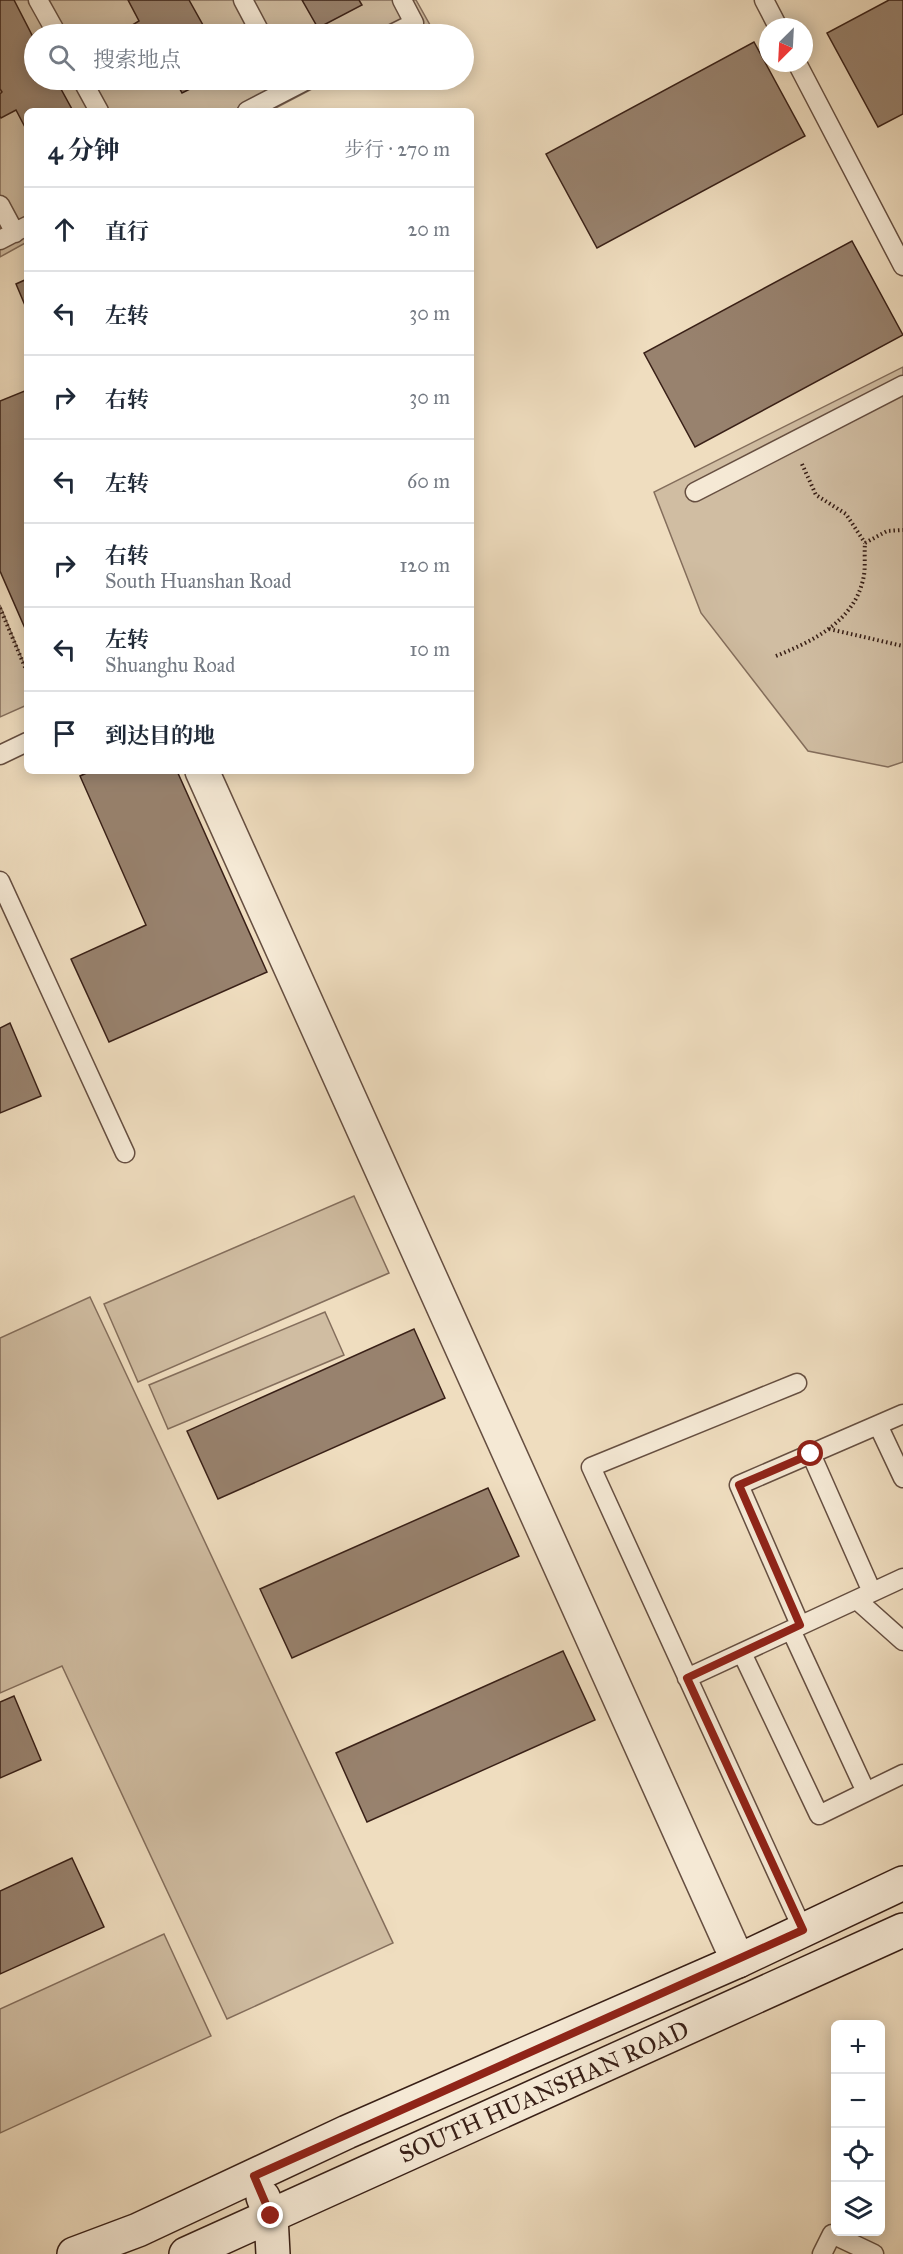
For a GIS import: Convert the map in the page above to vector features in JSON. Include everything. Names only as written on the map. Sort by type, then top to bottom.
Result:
[{"type":"main road","points":[[203,774],[738,1961]]},
{"type":"main road","name":"SOUTH HUANSHAN ROAD","points":[[74,2254],[143,2242],[254,2176],[738,1961],[903,1883]]},
{"type":"main road","name":"SOUTH HUANSHAN ROAD","points":[[186,2254],[903,1930]]},
{"type":"main road","points":[[254,2176],[271,2216],[273,2254]]},
{"type":"lane","points":[[38,0],[51,24]]},
{"type":"lane","points":[[243,0],[256,24]]},
{"type":"lane","points":[[402,0],[414,23],[412,24]]},
{"type":"lane","points":[[764,0],[773,18]]},
{"type":"lane","points":[[802,72],[903,266]]},
{"type":"lane","points":[[87,90],[97,108]]},
{"type":"lane","points":[[251,108],[278,90]]},
{"type":"lane","points":[[0,205],[14,233]]},
{"type":"lane","points":[[695,492],[903,385]]},
{"type":"lane","points":[[0,755],[24,743]]},
{"type":"lane","points":[[0,881],[125,1154]]},
{"type":"lane","points":[[796,1383],[591,1467],[803,1930]]},
{"type":"lane","points":[[866,1792],[795,1628],[739,1485],[903,1414]]},
{"type":"lane","points":[[878,1425],[903,1478]]},
{"type":"lane","points":[[811,1454],[864,1596],[903,1641]]},
{"type":"lane","points":[[687,1678],[903,1578]]},
{"type":"lane","points":[[864,1596],[903,1623]]},
{"type":"lane","points":[[742,1653],[819,1815],[903,1774]]},
{"type":"lane","points":[[822,2254],[832,2234],[874,2254]]},
{"type":"path","points":[[776,656],[812,641],[829,629],[853,606],[864,578],[865,543],[846,514],[816,495],[792,442]]},
{"type":"path","points":[[865,543],[887,531],[903,530]]},
{"type":"path","points":[[0,608],[24,665]]},
{"type":"path","points":[[829,629],[903,646]]},
{"type":"shaded area","points":[[0,0],[416,0],[429,24],[24,24],[24,90],[310,90],[276,108],[24,108],[24,244],[0,257]]},
{"type":"shaded area","points":[[903,367],[903,762],[888,767],[808,751],[701,613],[654,492]]},
{"type":"shaded area","points":[[0,605],[24,664],[24,706],[0,717]]},
{"type":"shaded area","points":[[354,1196],[389,1273],[138,1382],[104,1304]]},
{"type":"shaded area","points":[[90,1297],[393,1943],[227,2019],[62,1666],[0,1693],[0,1338]]},
{"type":"shaded area","points":[[325,1312],[344,1355],[168,1429],[149,1385]]},
{"type":"shaded area","points":[[164,1934],[211,2036],[0,2133],[0,2009]]},
{"type":"building","points":[[0,0],[14,0],[26,24],[24,24],[24,90],[61,90],[71,108],[24,108],[24,125],[16,110],[1,118],[0,94],[2,92],[0,89]]},
{"type":"building","points":[[128,0],[189,0],[202,24],[134,24],[139,21]]},
{"type":"building","points":[[302,0],[359,0],[362,5],[326,24],[316,24]]},
{"type":"building","points":[[889,0],[903,0],[903,114],[878,127],[827,33]]},
{"type":"building","points":[[754,42],[759,51],[759,72],[770,72],[805,136],[597,248],[546,154]]},
{"type":"building","points":[[852,241],[903,335],[695,447],[644,353]]},
{"type":"building","points":[[24,280],[24,303],[16,284]]},
{"type":"building","points":[[24,391],[24,626],[0,571],[0,401]]},
{"type":"building","points":[[84,774],[178,774],[267,972],[109,1042],[71,959],[146,925],[80,776]]},
{"type":"building","points":[[10,1023],[41,1096],[0,1113],[0,1028]]},
{"type":"building","points":[[414,1329],[445,1398],[218,1499],[187,1431]]},
{"type":"building","points":[[488,1488],[519,1556],[292,1658],[260,1589]]},
{"type":"building","points":[[563,1651],[595,1720],[367,1822],[336,1753]]},
{"type":"building","points":[[14,1696],[41,1760],[0,1778],[0,1702]]},
{"type":"building","points":[[72,1858],[104,1927],[0,1974],[0,1891]]},
{"type":"route","points":[[271,2216],[254,2176],[347,2132],[738,1961],[803,1930],[687,1678],[800,1625],[739,1485],[811,1454]]}]
